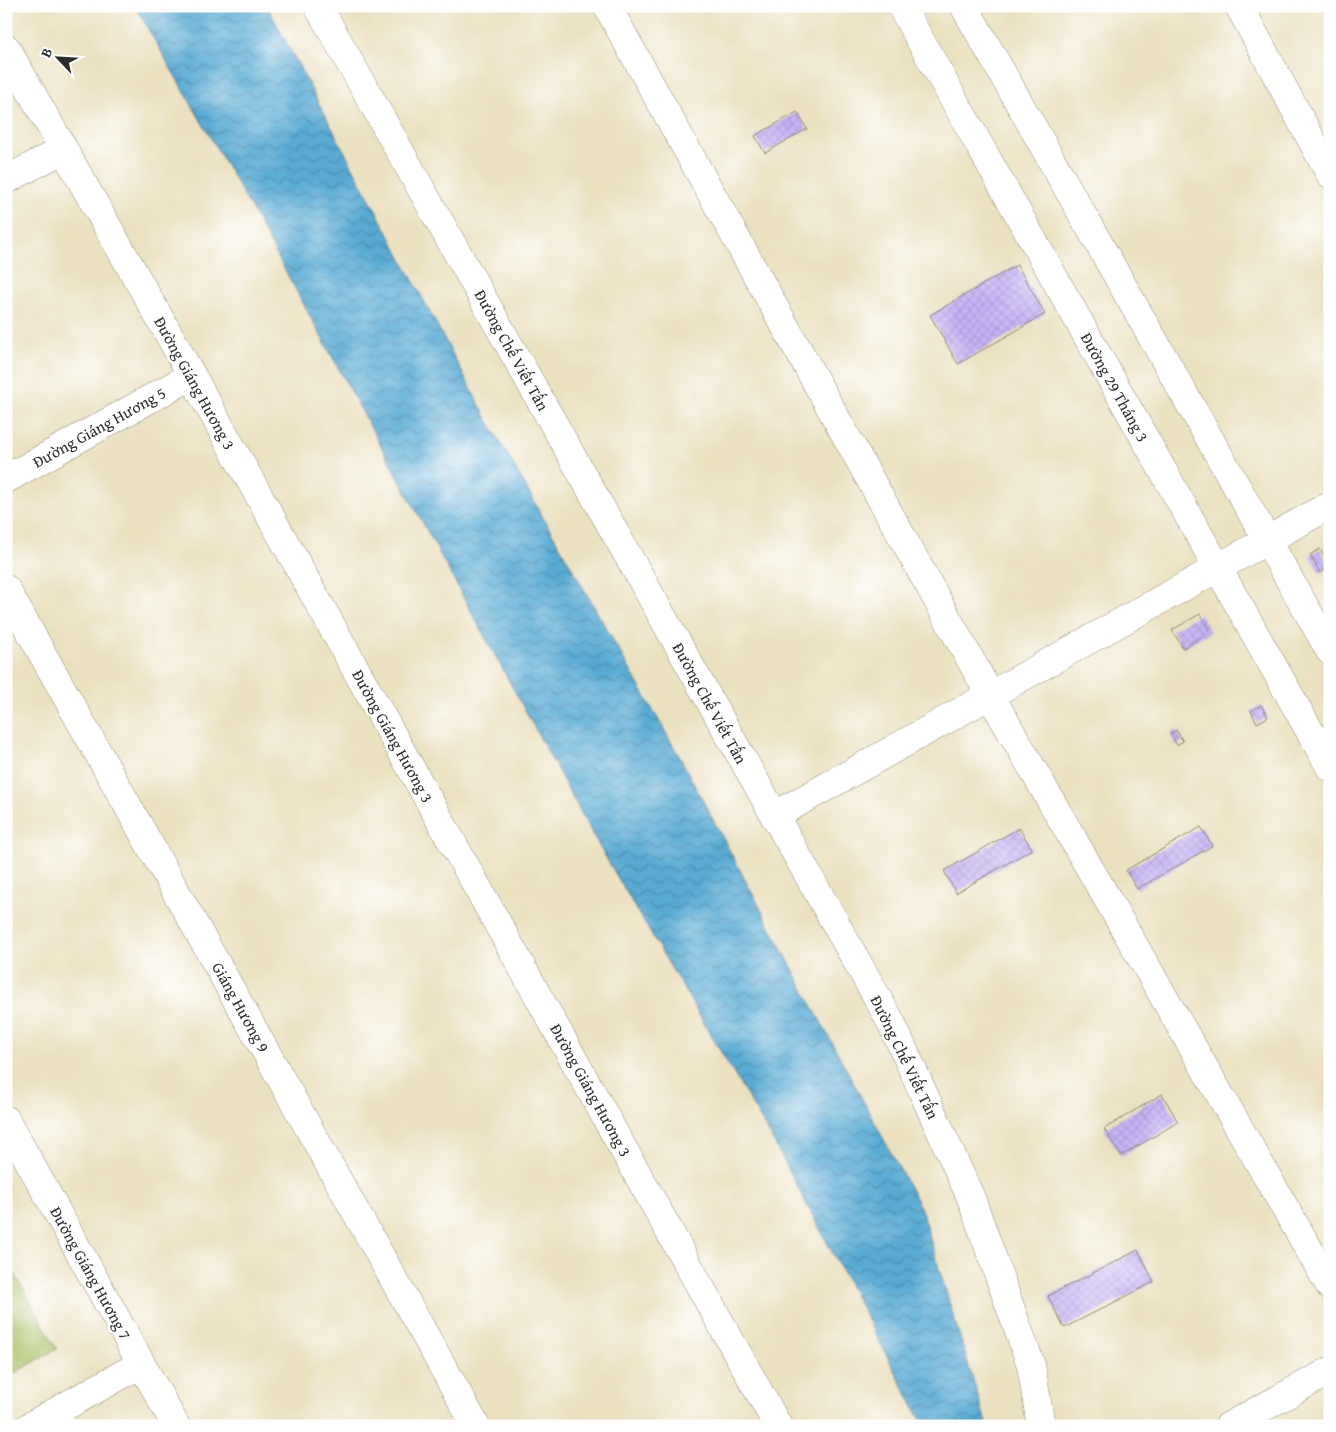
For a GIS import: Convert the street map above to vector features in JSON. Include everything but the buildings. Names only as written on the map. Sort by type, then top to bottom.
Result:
[{"type":"street","name":"Đường Chế Viết Tấn","points":[[318,6],[891,1022],[971,1198],[1031,1365],[1042,1426]]},
{"type":"street","points":[[607,6],[990,695],[1330,1286]]},
{"type":"street","name":"Đường 29 Tháng 3","points":[[901,6],[1330,767]]},
{"type":"street","points":[[964,6],[1330,651]]},
{"type":"street","points":[[1239,6],[1330,174]]},
{"type":"street","name":"Đường Giáng Hương 3","points":[[6,48],[778,1426]]},
{"type":"street","points":[[6,180],[64,149]]},
{"type":"street","name":"Đường Giáng Hương 5","points":[[6,479],[191,376]]},
{"type":"street","points":[[774,816],[1330,505]]},
{"type":"street","name":"Giáng Hương 9","points":[[6,589],[476,1426]]},
{"type":"street","name":"Đường Giáng Hương 7","points":[[6,1120],[176,1426]]},
{"type":"street","points":[[30,1426],[141,1364]]},
{"type":"street","points":[[1229,1426],[1330,1371]]},
{"type":"green space","points":[[6,1258],[57,1349],[6,1378]]},
{"type":"water","points":[[135,6],[267,6],[486,417],[678,754],[921,1209],[987,1426],[924,1426],[770,1135],[599,846],[251,208]]}]
